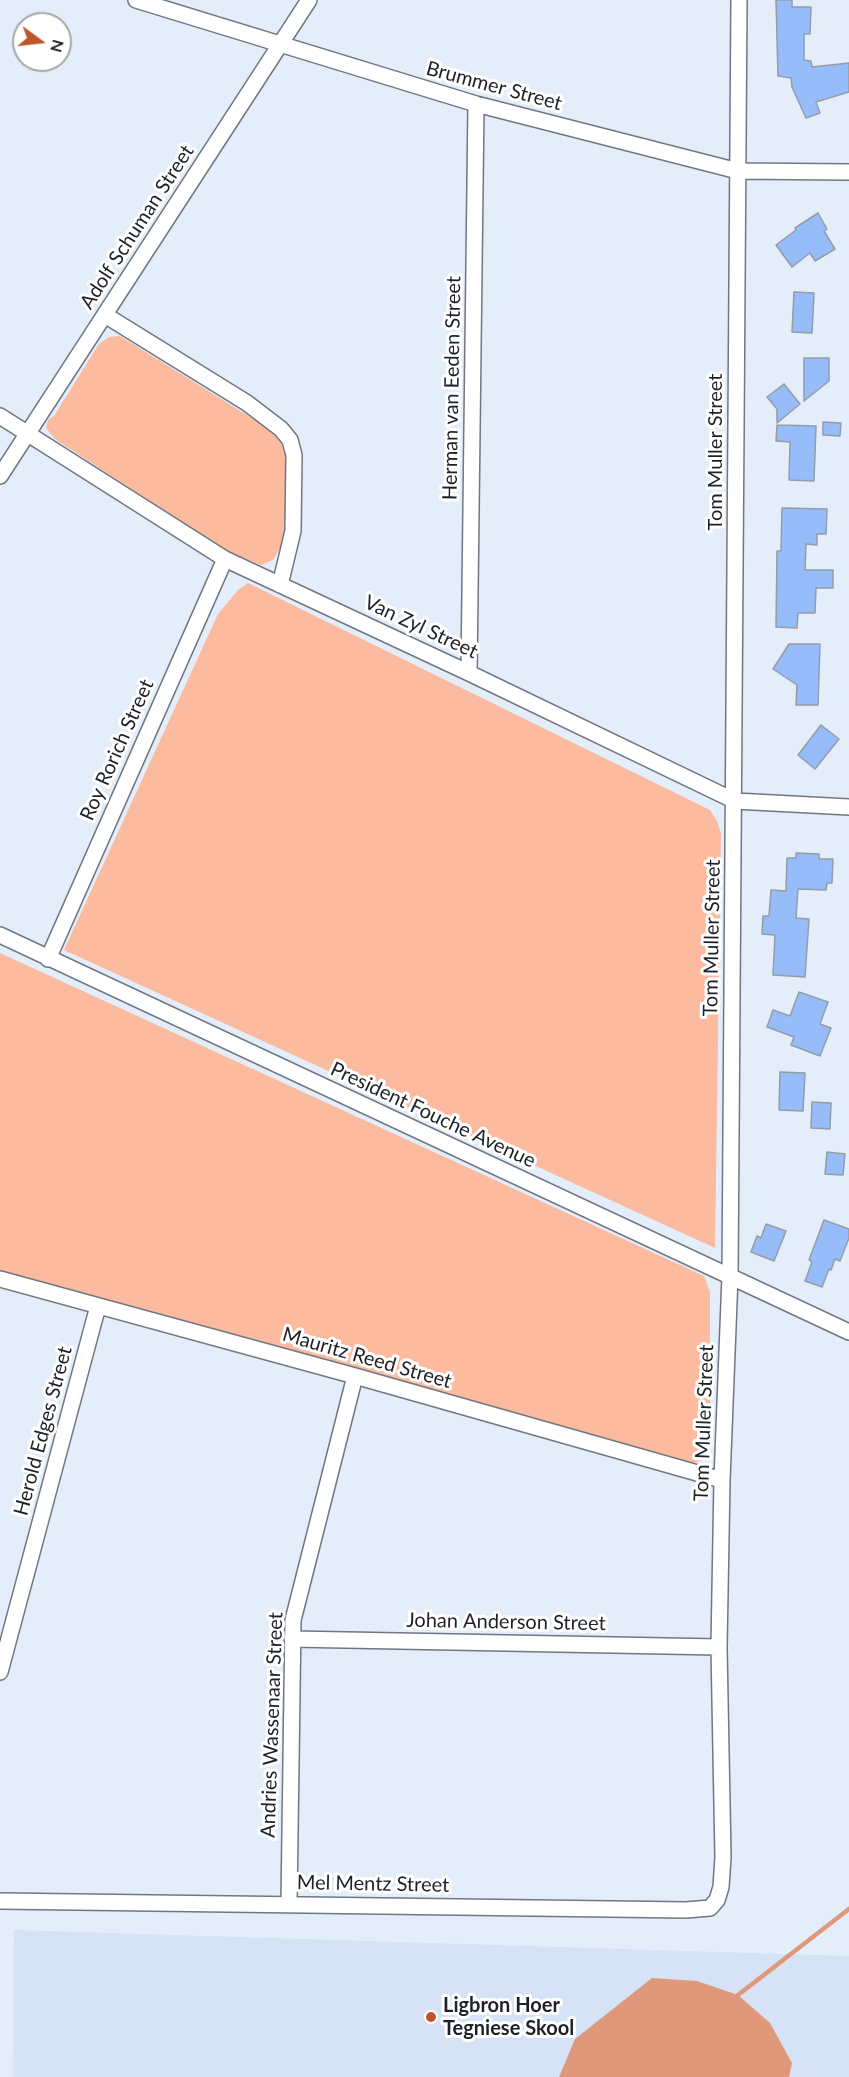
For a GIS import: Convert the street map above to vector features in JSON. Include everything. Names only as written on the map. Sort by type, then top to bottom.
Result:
[{"type":"street","name":"Brummer Street","points":[[136,0],[476,104],[738,171],[849,172]]},
{"type":"street","name":"Adolf Schuman Street","points":[[0,476],[309,0]]},
{"type":"street","name":"Tom Muller Street","points":[[722,1875],[719,1647],[722,1480],[730,1276],[740,0]]},
{"type":"street","name":"Herman van Eeden Street","points":[[470,673],[476,104]]},
{"type":"street","points":[[105,315],[247,403],[281,429],[290,440],[294,455],[293,531],[280,585]]},
{"type":"street","name":"Van Zyl Street","points":[[0,416],[225,559],[470,673],[735,801],[849,807]]},
{"type":"street","name":"Roy Rorich Street","points":[[48,959],[225,559]]},
{"type":"street","name":"President Fouche Avenue","points":[[0,935],[849,1332]]},
{"type":"street","name":"Mauritz Reed Street","points":[[0,1279],[722,1480]]},
{"type":"street","name":"Herold Edges Street","points":[[0,1672],[98,1306]]},
{"type":"street","name":"Andries Wassenaar Street","points":[[289,1903],[292,1639],[297,1598],[355,1376]]},
{"type":"street","name":"Johan Anderson Street","points":[[292,1639],[719,1647]]},
{"type":"street","name":"Mel Mentz Street","points":[[0,1901],[703,1910],[714,1905],[722,1875]]},
{"type":"shaded area","points":[[120,336],[258,422],[279,439],[287,456],[286,529],[281,547],[273,560],[261,565],[225,550],[55,439],[46,428],[48,420],[54,416],[99,344],[109,337]]},
{"type":"shaded area","points":[[248,583],[710,810],[721,833],[715,1248],[64,950],[218,614],[238,590]]},
{"type":"shaded area","points":[[0,953],[704,1276],[710,1292],[710,1449],[705,1459],[694,1463],[0,1270]]},
{"type":"shaded area","name":"Ligbron Hoer Tegniese Skool","points":[[14,1930],[849,1956],[849,2077],[13,2077]]},
{"type":"shaded area","points":[[652,1978],[697,1981],[738,1995],[770,2023],[792,2063],[789,2077],[559,2077],[575,2039]]},
{"type":"building","points":[[776,0],[792,0],[792,7],[811,7],[810,34],[804,34],[804,60],[811,61],[812,67],[849,63],[849,92],[816,102],[820,113],[806,118],[792,87],[791,78],[778,76]]},
{"type":"building","points":[[818,213],[827,229],[824,231],[835,249],[815,261],[810,253],[792,267],[776,245],[796,230],[795,228]]},
{"type":"building","points":[[794,292],[814,293],[812,333],[792,332]]},
{"type":"building","points":[[804,358],[829,358],[829,381],[804,401]]},
{"type":"building","points":[[784,384],[800,404],[777,423],[777,409],[767,397]]},
{"type":"building","points":[[823,422],[841,423],[840,436],[823,435]]},
{"type":"building","points":[[777,425],[816,426],[814,481],[789,480],[790,442],[776,441]]},
{"type":"building","points":[[782,508],[827,509],[826,534],[817,534],[817,545],[806,544],[805,570],[833,570],[833,588],[816,588],[815,613],[798,613],[797,628],[776,627],[777,551],[781,551]]},
{"type":"building","points":[[789,644],[820,644],[818,705],[796,705],[797,685],[773,669]]},
{"type":"building","points":[[821,725],[839,739],[815,769],[798,755]]},
{"type":"building","points":[[796,853],[819,854],[819,859],[833,859],[832,883],[827,883],[826,890],[798,889],[796,918],[809,919],[805,977],[773,975],[775,935],[762,934],[763,916],[769,916],[771,890],[786,891],[787,858],[796,858]]},
{"type":"building","points":[[799,992],[828,1002],[820,1024],[831,1028],[820,1056],[791,1045],[794,1037],[767,1027],[773,1010],[790,1016]]},
{"type":"building","points":[[780,1072],[805,1073],[803,1111],[779,1110]]},
{"type":"building","points":[[812,1102],[831,1103],[830,1129],[811,1128]]},
{"type":"building","points":[[827,1152],[845,1154],[843,1175],[825,1174]]},
{"type":"building","points":[[824,1220],[849,1229],[849,1238],[840,1261],[835,1259],[822,1287],[805,1281],[812,1262],[809,1260]]},
{"type":"building","points":[[766,1224],[786,1231],[774,1261],[751,1252],[757,1236],[761,1238]]},
{"type":"waterway","points":[[738,1995],[849,1909]]},
{"type":"place","name":"Ligbron Hoer Tegniese Skool","points":[[431,2017]]}]
